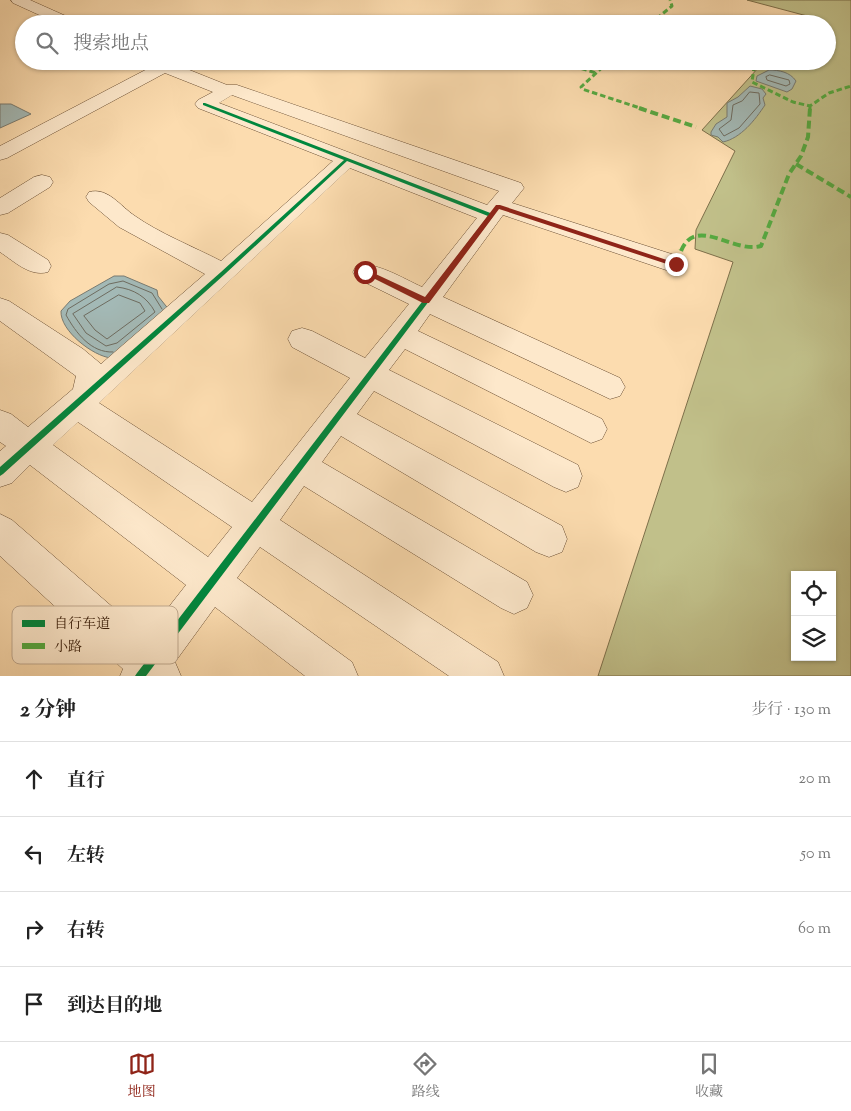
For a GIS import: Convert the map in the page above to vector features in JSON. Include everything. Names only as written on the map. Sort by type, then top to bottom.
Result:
[{"type":"street","points":[[18,0],[52,15]]},
{"type":"street","points":[[0,154],[157,70]]},
{"type":"street","points":[[170,70],[215,97],[347,159],[494,211],[676,264]]},
{"type":"street","points":[[178,631],[212,582],[512,188],[231,89],[215,97]]},
{"type":"street","points":[[0,472],[223,273],[347,159]]},
{"type":"street","points":[[0,208],[42,182]]},
{"type":"street","points":[[97,197],[127,222],[223,273]]},
{"type":"street","points":[[0,241],[39,266]]},
{"type":"street","points":[[365,272],[610,386]]},
{"type":"street","points":[[0,308],[73,357],[91,372],[81,400]]},
{"type":"street","points":[[400,334],[591,429]]},
{"type":"street","points":[[302,339],[566,476]]},
{"type":"street","points":[[81,400],[256,524],[484,676]]},
{"type":"street","points":[[337,418],[549,539]]},
{"type":"street","points":[[0,424],[338,676]]},
{"type":"street","points":[[300,466],[514,595]]},
{"type":"street","points":[[0,532],[79,606]]},
{"type":"shaded area","points":[[747,0],[851,0],[851,676],[598,676],[733,262],[695,249],[696,230],[735,151],[702,130],[756,70],[836,70],[836,15],[803,15]]},
{"type":"water","points":[[769,70],[791,75],[796,81],[792,89],[787,92],[756,81],[757,76]]},
{"type":"water","points":[[750,86],[762,89],[766,94],[763,98],[765,105],[757,117],[747,128],[730,140],[723,142],[718,137],[711,135],[716,124],[727,117],[727,103],[738,97]]},
{"type":"water","points":[[0,104],[11,104],[31,114],[0,128]]},
{"type":"water","points":[[114,276],[124,276],[157,290],[158,296],[170,311],[111,358],[95,353],[79,341],[66,327],[61,311],[70,301]]},
{"type":"marked path","points":[[661,15],[672,6],[670,0]]},
{"type":"marked path","points":[[586,70],[596,73]]},
{"type":"marked path","points":[[599,70],[581,87],[582,89],[696,127]]},
{"type":"marked path","points":[[754,70],[752,82],[793,102],[810,106]]},
{"type":"marked path","points":[[675,264],[685,242],[694,235],[712,237],[743,247],[753,248],[761,246],[789,174],[801,156],[808,137],[810,106],[819,98],[829,93],[851,86]]},
{"type":"marked path","points":[[796,164],[851,197]]},
{"type":"cycle path","points":[[178,626],[491,215],[204,104]]},
{"type":"cycle path","points":[[0,472],[223,273],[347,159]]},
{"type":"cycle path","points":[[140,676],[149,664]]},
{"type":"route","points":[[365,272],[426,300],[498,206],[676,264]]}]
